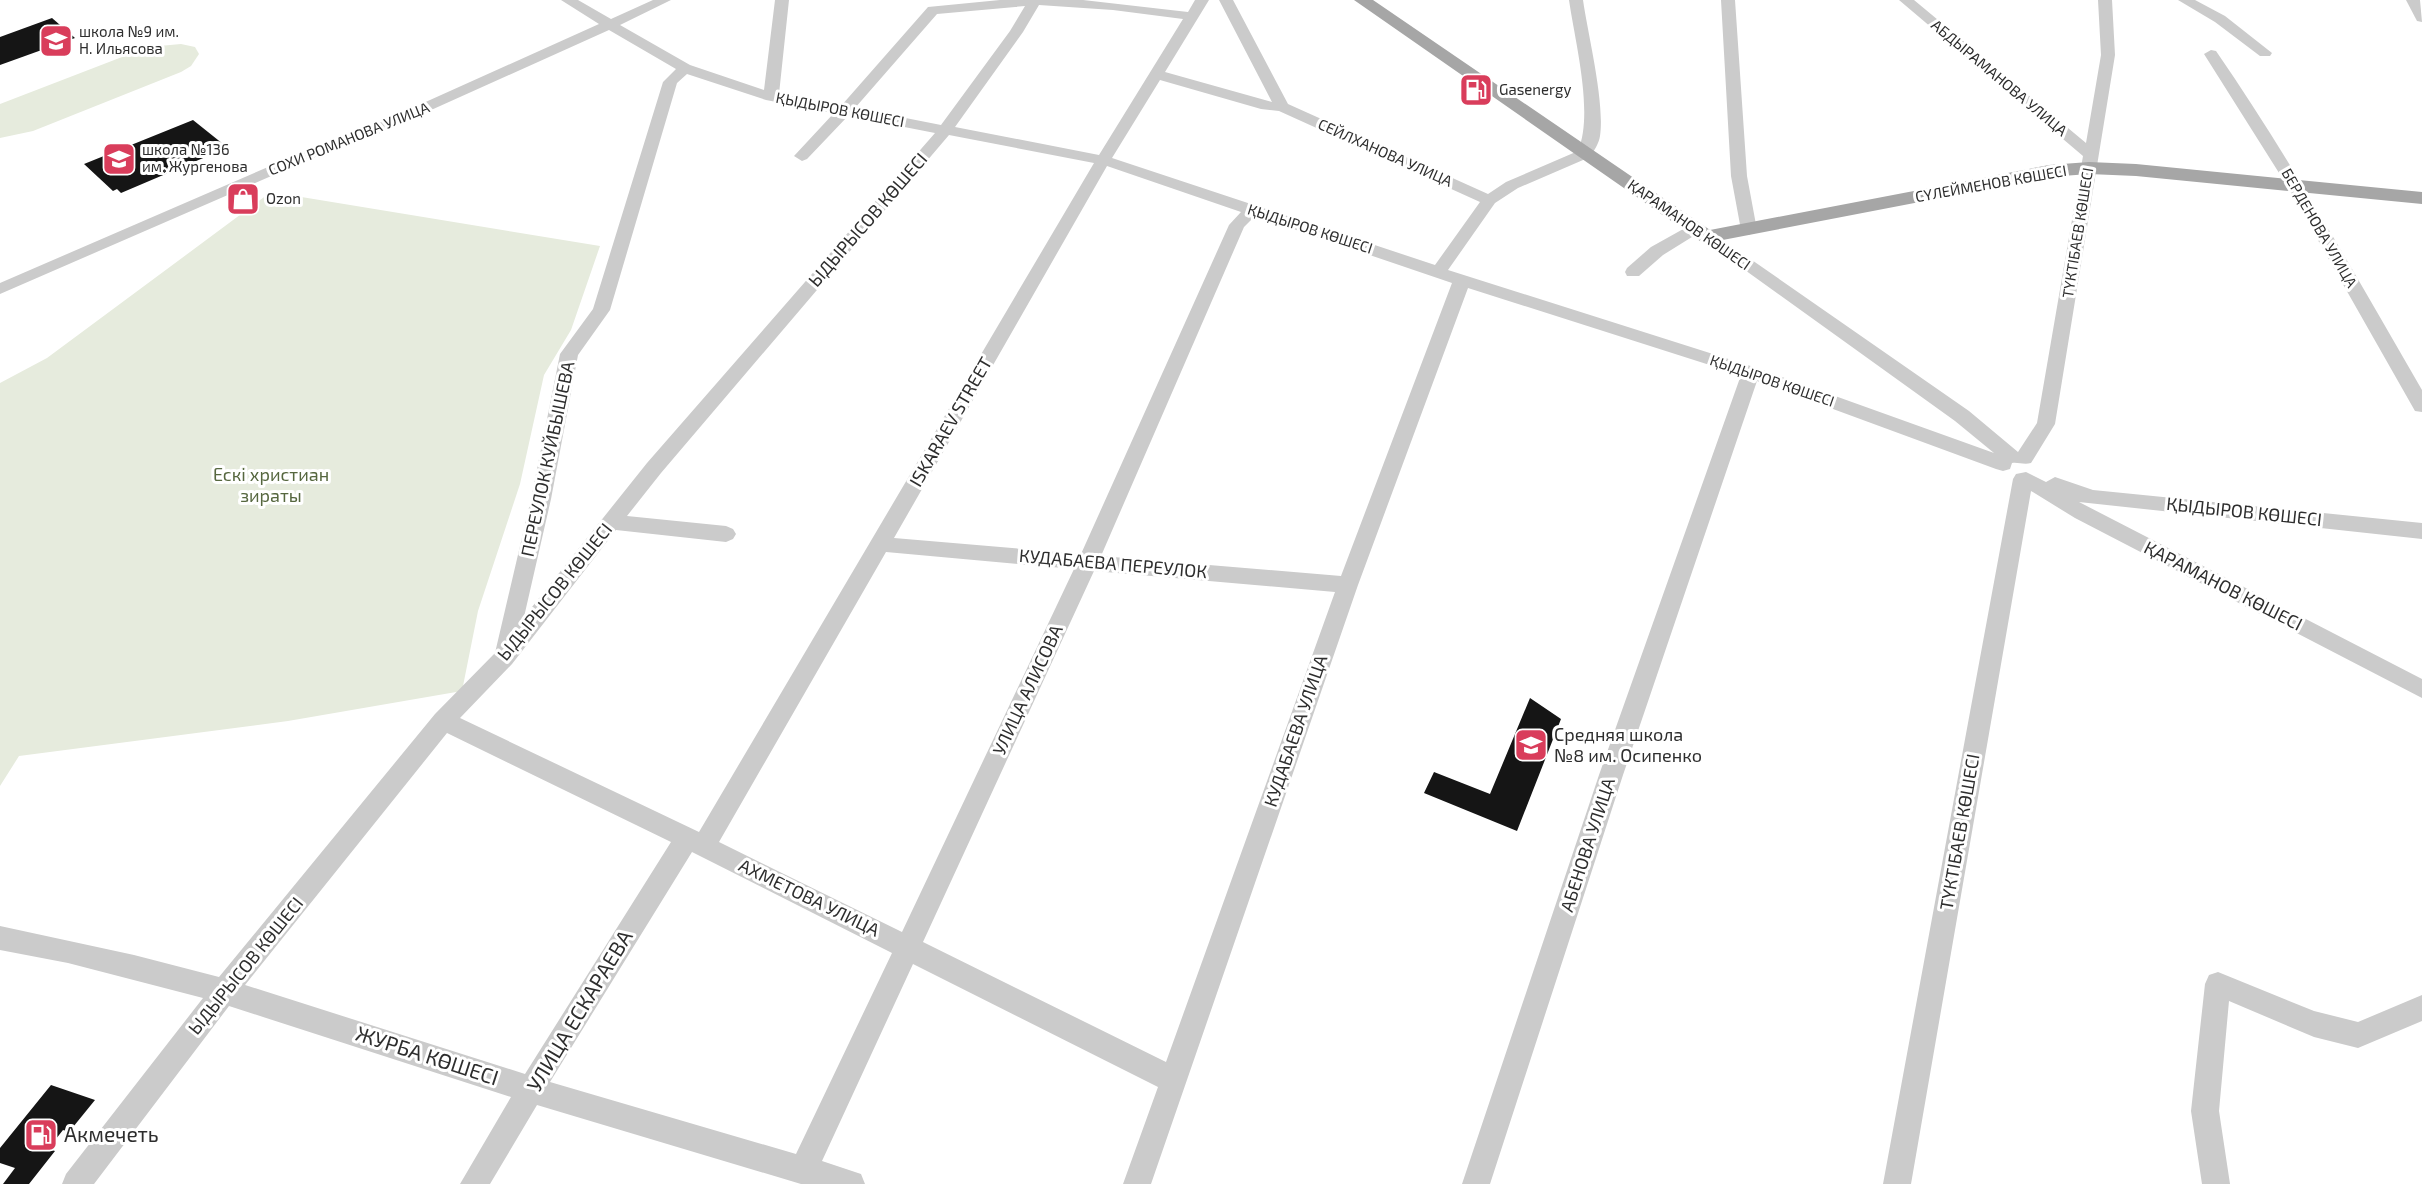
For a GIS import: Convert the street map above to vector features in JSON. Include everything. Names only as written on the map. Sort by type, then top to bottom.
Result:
[{"type":"main road","name":"ҚАРАМАНОВ КӨШЕСІ","points":[[1362,0],[1700,232]]},
{"type":"main road","name":"СҮЛЕЙМЕНОВ КӨШЕСІ","points":[[1700,232],[1749,230],[2090,162],[2422,198]]},
{"type":"street","name":"ҚЫДЫРОВ КӨШЕСІ","points":[[568,0],[685,68],[771,97],[1104,160],[1462,280],[1751,372],[2021,468]]},
{"type":"street","name":"СОХИ РОМАНОВА УЛИЦА","points":[[0,290],[324,148],[375,130],[664,0]]},
{"type":"street","points":[[771,97],[782,0]]},
{"type":"street","points":[[802,156],[844,112],[933,10],[1035,0],[1113,6],[1191,16]]},
{"type":"street","name":"ЫДЫРЫСОВ КӨШЕСІ","points":[[76,1184],[225,990],[443,721],[504,657],[662,459],[945,130],[1016,32],[1035,0]]},
{"type":"street","name":"ISKARAEV STREET","points":[[696,842],[879,544],[1104,160],[1202,0]]},
{"type":"street","points":[[1226,0],[1282,107]]},
{"type":"street","points":[[1439,271],[1489,200],[1512,185],[1585,154],[1592,136],[1591,100],[1576,0]]},
{"type":"street","points":[[1728,0],[1739,176],[1749,230]]},
{"type":"street","name":"АБДЫРАМАНОВА УЛИЦА","points":[[1906,0],[2090,162]]},
{"type":"street","name":"ТҮКТІБАЕВ КӨШЕСІ","points":[[1897,1184],[2021,468],[2046,424],[2108,55],[2105,0]]},
{"type":"street","points":[[2185,0],[2220,20],[2265,53]]},
{"type":"street","points":[[2407,0],[2413,0],[2422,18]]},
{"type":"street","name":"БЕРДЕНОВА УЛИЦА","points":[[2211,54],[2250,111],[2294,184],[2422,406]]},
{"type":"street","name":"ПЕРЕУЛОК КУЙБЫШЕВА","points":[[504,657],[541,499],[569,354],[602,310],[670,82],[685,68]]},
{"type":"street","name":"СЕЙЛХАНОВА УЛИЦА","points":[[1156,74],[1266,106],[1282,107],[1489,200]]},
{"type":"street","name":"УЛИЦА АЛИСОВА","points":[[806,1175],[908,947],[1088,562],[1237,225],[1252,210]]},
{"type":"street","points":[[1633,272],[1657,250],[1700,232]]},
{"type":"street","name":"ҚАРАМАНОВ КӨШЕСІ","points":[[1700,232],[1962,416],[2021,468],[2422,689]]},
{"type":"street","name":"КУДАБАЕВА УЛИЦА","points":[[1137,1184],[1348,585],[1462,280]]},
{"type":"street","name":"АБЕНОВА УЛИЦА","points":[[1476,1184],[1611,775],[1751,372]]},
{"type":"street","name":"ҚЫДЫРОВ КӨШЕСІ","points":[[2087,505],[2422,531]]},
{"type":"street","points":[[612,522],[726,534]]},
{"type":"street","name":"КУДАБАЕВА ПЕРЕУЛОК","points":[[879,544],[1348,585]]},
{"type":"street","name":"АХМЕТОВА УЛИЦА","points":[[443,721],[696,842],[1173,1080]]},
{"type":"street","name":"УЛИЦА ЕСКАРАЕВА","points":[[474,1184],[548,1061],[696,842]]},
{"type":"street","name":"ЖУРБА КӨШЕСІ","points":[[0,938],[40,945],[225,990],[532,1091],[806,1175],[851,1184]]},
{"type":"street","points":[[2216,1184],[2205,1111],[2218,984],[2313,1024],[2358,1035],[2422,1008]]},
{"type":"green space","points":[[181,44],[195,47],[199,54],[191,66],[181,72],[33,131],[0,138],[0,104],[148,47]]},
{"type":"green space","name":"Ескі христиан зираты","points":[[271,192],[600,246],[571,330],[544,375],[520,484],[478,611],[462,691],[288,721],[19,756],[0,786],[0,383],[47,358]]},
{"type":"building","name":"школа №9 им. Н. Ильясова","points":[[52,18],[75,38],[0,65],[0,37]]},
{"type":"building","name":"школа №136 им. Жургенова","points":[[193,120],[223,144],[218,147],[222,150],[121,193],[117,189],[113,191],[84,164]]},
{"type":"building","name":"Средняя школа №8 им. Осипенко","points":[[1530,698],[1561,719],[1517,831],[1424,793],[1434,772],[1490,794]]},
{"type":"building","name":"Акмечеть","points":[[51,1085],[95,1100],[69,1132],[63,1130],[48,1149],[55,1151],[29,1184],[3,1184],[15,1168],[0,1163],[0,1148]]},
{"type":"place","name":"школа №9 им. Н. Ильясова","points":[[56,41]]},
{"type":"place","name":"Gasenergy","points":[[1476,90]]},
{"type":"place","name":"школа №136 им. Жургенова","points":[[119,159]]},
{"type":"place","name":"Ozon","points":[[243,199]]},
{"type":"place","name":"Средняя школа №8 им. Осипенко","points":[[1531,745]]},
{"type":"place","name":"Акмечеть","points":[[41,1135]]}]
